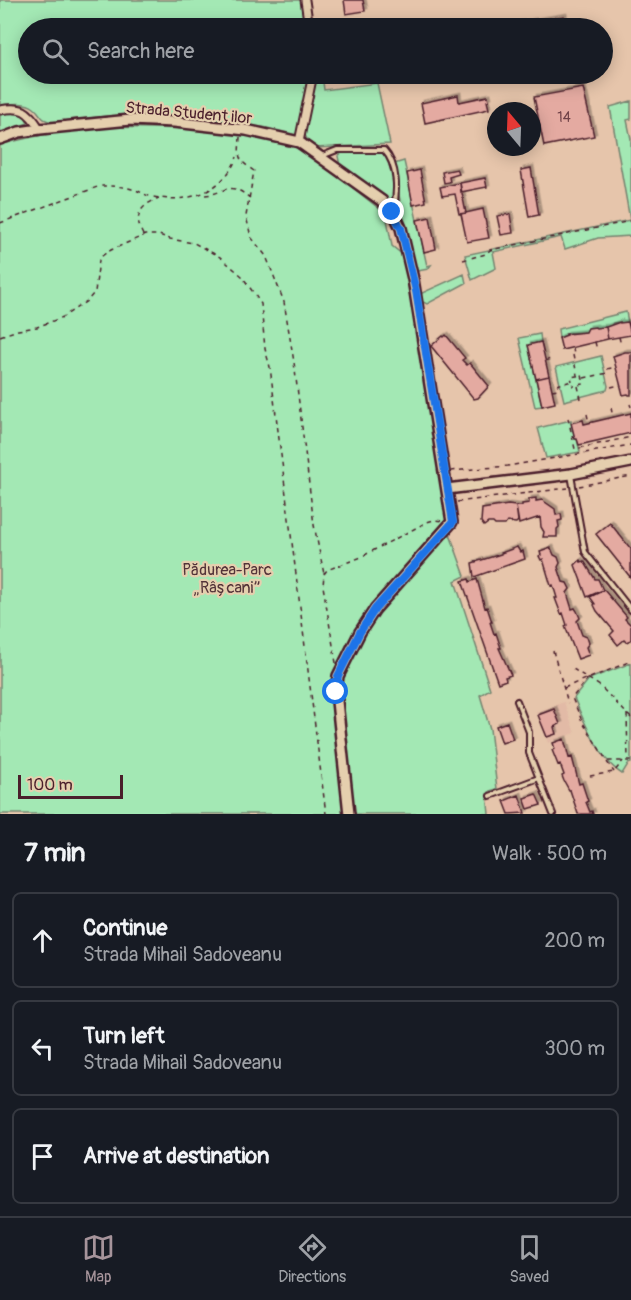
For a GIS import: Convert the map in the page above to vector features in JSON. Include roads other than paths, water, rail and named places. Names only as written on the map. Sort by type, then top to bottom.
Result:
[{"type":"main road","name":"Strada Studenților","points":[[0,139],[19,132],[130,120],[174,122],[282,136],[299,142],[321,157],[382,201],[392,212]]},
{"type":"main road","points":[[349,814],[336,692],[338,676],[360,632],[375,609],[453,522],[413,279],[401,228],[392,212]]},
{"type":"main road","points":[[447,489],[571,474],[631,462]]},
{"type":"street","points":[[304,0],[307,18]]},
{"type":"street","points":[[299,142],[311,84]]},
{"type":"street","points":[[0,110],[13,108],[24,110],[32,116],[40,129]]},
{"type":"lane","points":[[321,157],[337,150],[384,150],[389,156],[396,183],[396,197],[392,212]]},
{"type":"lane","points":[[571,474],[585,552],[631,610]]},
{"type":"lane","points":[[517,701],[529,732],[529,753],[553,814]]},
{"type":"lane","points":[[490,796],[539,778]]},
{"type":"park label","name":"Pădurea-Parc „Râșcani”","points":[[227,578]]}]
